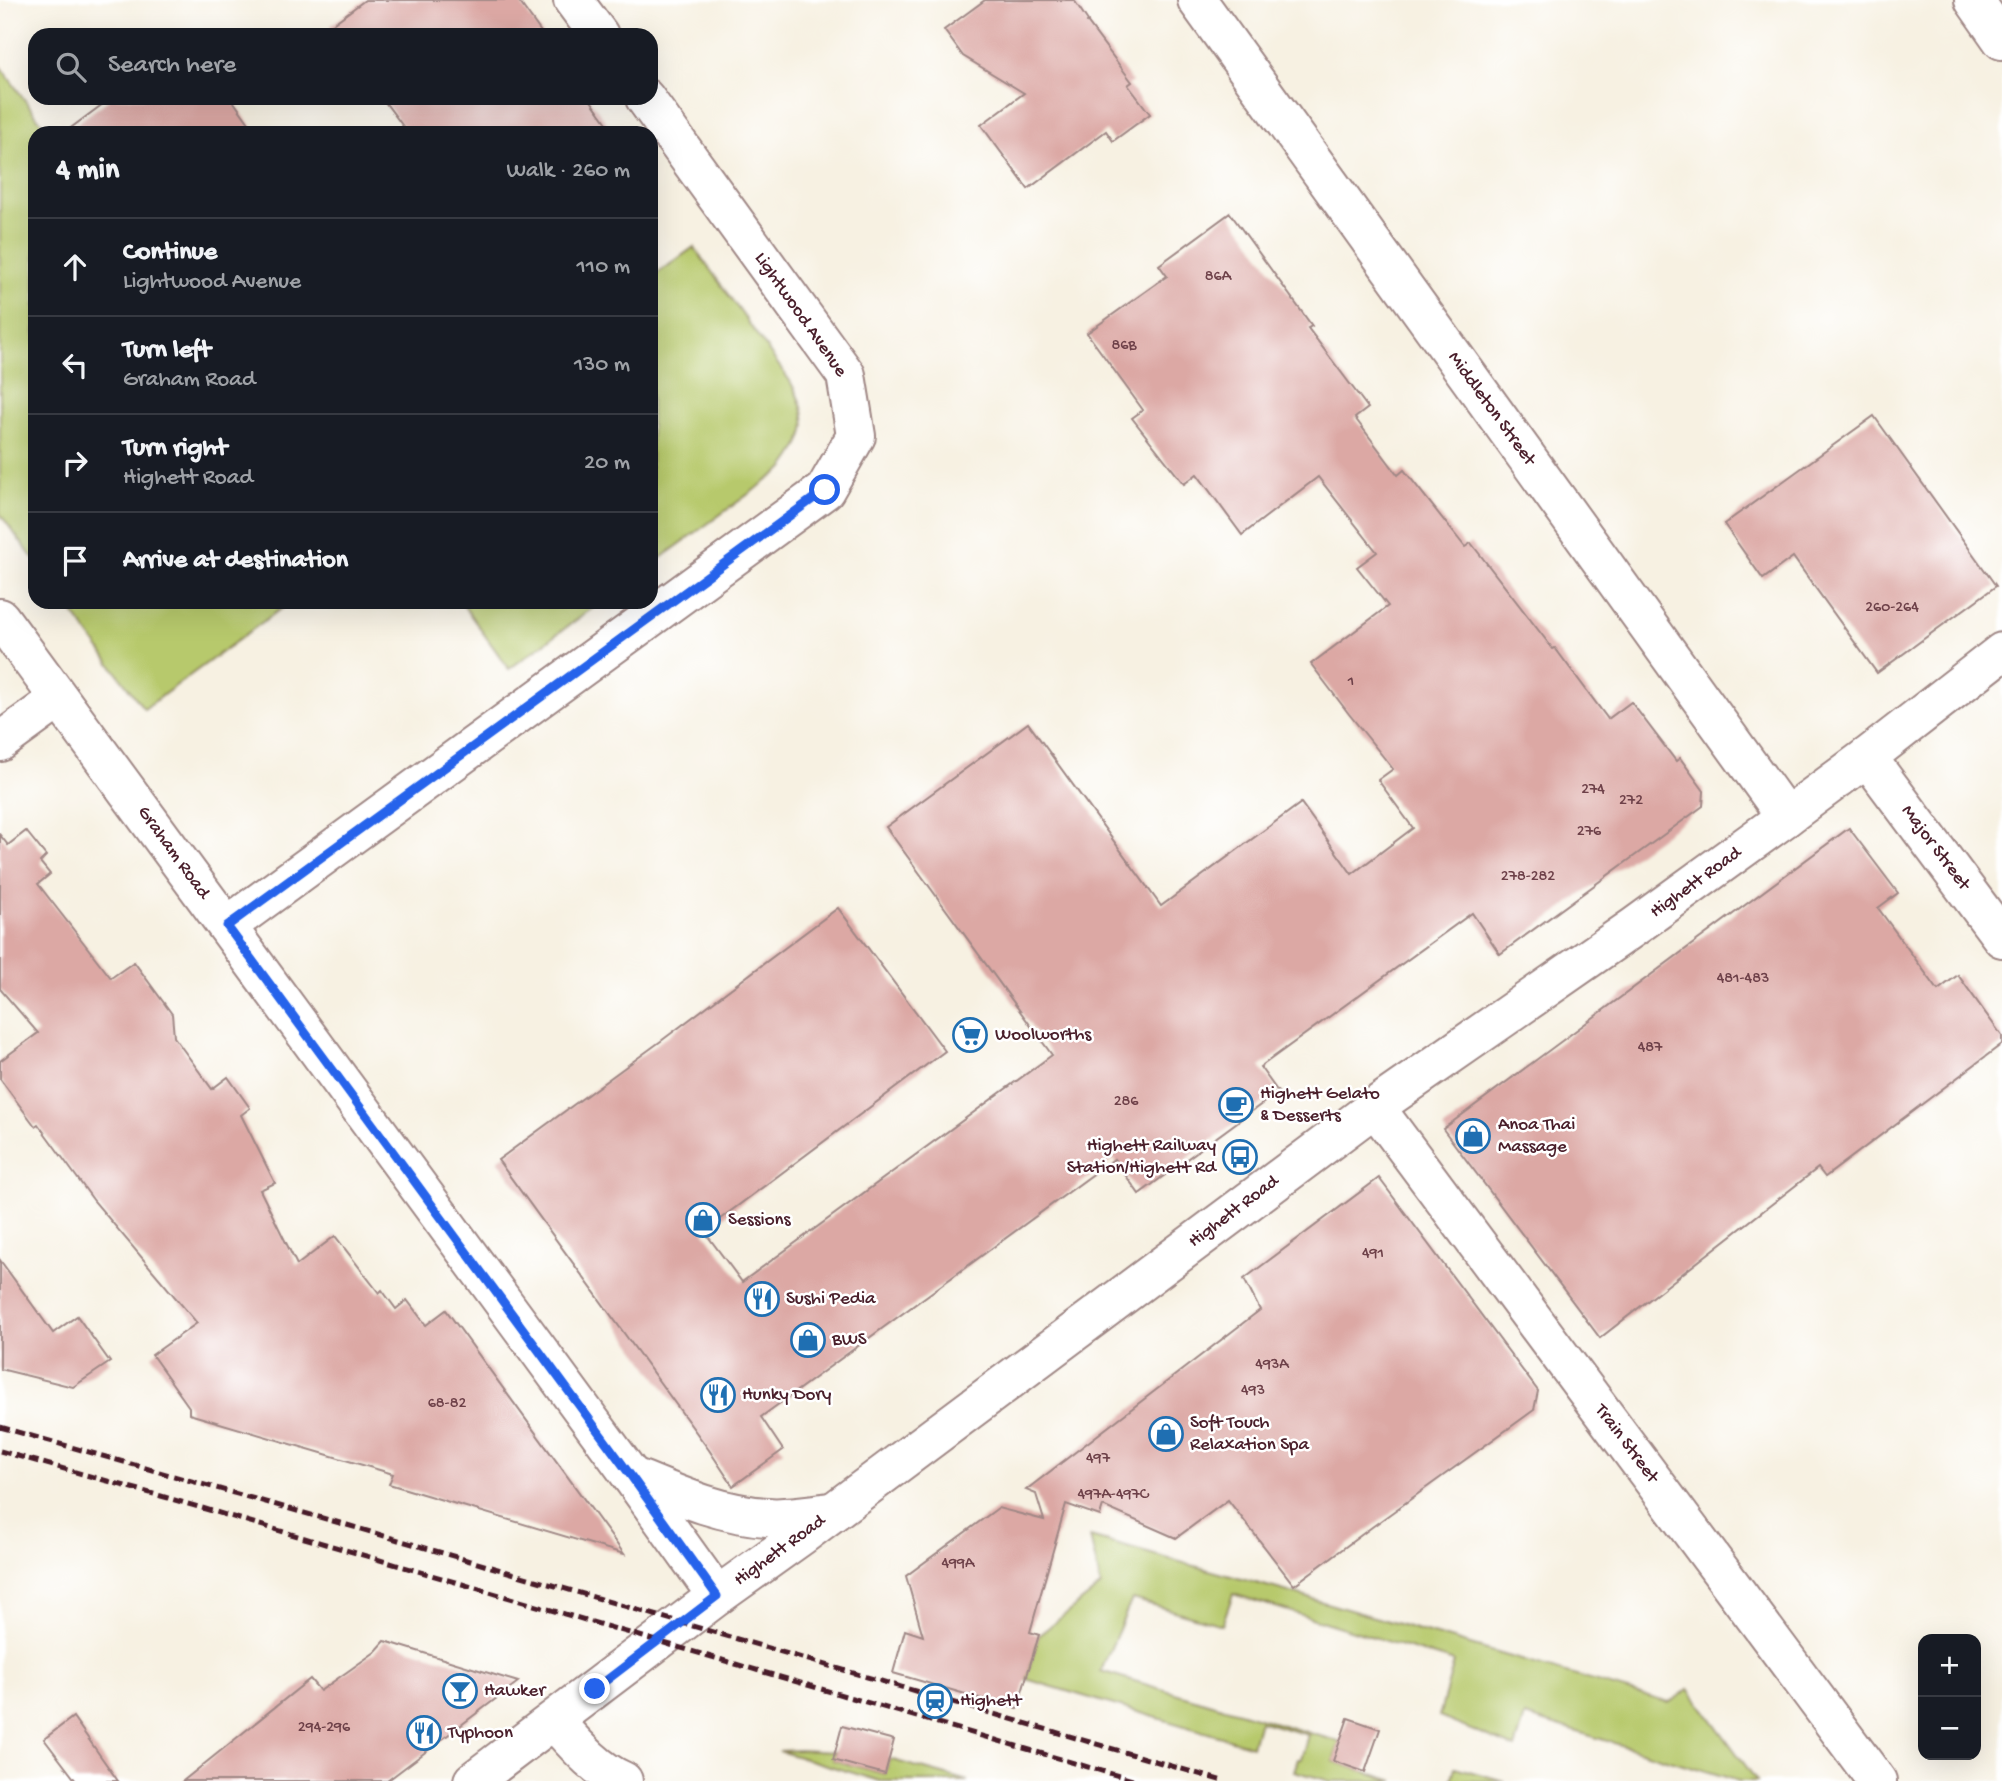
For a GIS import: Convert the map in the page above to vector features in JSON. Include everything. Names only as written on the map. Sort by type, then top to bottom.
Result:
[{"type":"street","points":[[573,0],[594,28]]},
{"type":"street","name":"Middleton Street","points":[[1197,0],[1786,817]]},
{"type":"street","points":[[1974,0],[2002,40]]},
{"type":"street","name":"Lightwood Avenue","points":[[227,926],[825,490],[856,436],[846,375],[650,105]]},
{"type":"street","name":"Graham Road","points":[[0,618],[717,1596]]},
{"type":"street","name":"Highett Road","points":[[472,1781],[1375,1107],[1634,927],[1786,817],[2002,652]]},
{"type":"street","points":[[0,742],[59,699]]},
{"type":"street","name":"Major Street","points":[[1867,757],[2002,938]]},
{"type":"street","name":"Train Street","points":[[1375,1107],[1877,1781]]},
{"type":"street","points":[[631,1476],[726,1512],[769,1518],[833,1512]]},
{"type":"street","points":[[554,1721],[585,1755],[623,1781]]},
{"type":"green space","points":[[0,66],[44,126],[28,126],[28,552],[0,514]]},
{"type":"green space","points":[[694,247],[790,381],[802,406],[804,426],[803,436],[783,469],[658,560],[658,273]]},
{"type":"green space","points":[[70,609],[280,609],[144,709]]},
{"type":"green space","points":[[466,609],[591,609],[509,669]]},
{"type":"green space","points":[[1090,1537],[1669,1703],[1689,1689],[1757,1781],[1739,1781],[1525,1716],[1515,1748],[1439,1717],[1454,1662],[1233,1594],[1222,1625],[1132,1599],[1101,1671],[1340,1742],[1333,1761],[1394,1781],[1330,1781],[1294,1771],[1298,1759],[1301,1759],[1308,1735],[1259,1721],[1252,1746],[1026,1679],[1039,1635],[1101,1586]]},
{"type":"green space","points":[[779,1751],[835,1752],[833,1760],[885,1774],[889,1759],[968,1781],[880,1781]]},
{"type":"green space","points":[[1455,1767],[1504,1781],[1451,1781]]},
{"type":"building","points":[[365,0],[518,0],[538,28],[332,28],[330,26]]},
{"type":"building","points":[[985,0],[1074,0],[1132,82],[1128,85],[1150,114],[1113,141],[1106,131],[1028,189],[981,125],[1024,93],[963,56],[944,30]]},
{"type":"building","points":[[102,105],[236,105],[251,126],[73,126]]},
{"type":"building","points":[[387,105],[594,105],[609,126],[403,126]]},
{"type":"building","points":[[1230,213],[1312,326],[1308,328],[1368,408],[1355,418],[1398,475],[1404,470],[1465,547],[1471,543],[1608,719],[1631,702],[1676,761],[1680,758],[1704,791],[1703,806],[1500,954],[1472,913],[1260,1067],[1278,1092],[1139,1194],[1114,1159],[761,1417],[783,1450],[733,1486],[498,1160],[838,908],[945,1051],[704,1231],[742,1282],[1052,1055],[886,827],[1028,723],[1161,906],[1301,803],[1352,874],[1413,828],[1378,780],[1393,769],[1311,664],[1388,606],[1357,567],[1377,552],[1318,477],[1242,535],[1197,474],[1184,484],[1132,418],[1143,410],[1087,333],[1167,276],[1159,265]]},
{"type":"building","points":[[1874,416],[1996,586],[1877,673],[1793,557],[1763,579],[1724,524]]},
{"type":"building","points":[[1849,828],[1898,893],[1878,908],[1938,990],[1958,975],[2002,1036],[2002,1044],[1825,1177],[1818,1168],[1600,1338],[1443,1129]]},
{"type":"building","points":[[26,831],[46,856],[40,862],[50,874],[38,884],[111,978],[134,962],[172,1014],[174,1037],[212,1089],[228,1077],[250,1108],[241,1115],[275,1183],[260,1190],[297,1265],[335,1236],[379,1293],[382,1290],[396,1309],[407,1300],[426,1325],[446,1310],[624,1554],[389,1484],[393,1474],[189,1414],[189,1407],[152,1355],[197,1323],[94,1201],[38,1124],[35,1126],[0,1079],[0,1061],[38,1033],[0,989],[0,835],[8,845]]},
{"type":"building","points":[[1379,1178],[1538,1391],[1534,1410],[1294,1585],[1228,1500],[1176,1538],[1103,1506],[1100,1516],[1066,1504],[1030,1632],[1039,1635],[1017,1709],[893,1673],[905,1630],[923,1636],[906,1576],[998,1508],[1044,1520],[1036,1494],[1026,1490],[1260,1310],[1244,1279]]},
{"type":"building","points":[[0,1260],[53,1333],[77,1316],[110,1362],[73,1387],[0,1369]]},
{"type":"building","points":[[385,1641],[518,1682],[387,1781],[183,1781],[310,1679],[320,1691],[375,1652]]},
{"type":"building","points":[[73,1717],[118,1781],[76,1781],[44,1739]]},
{"type":"building","points":[[1348,1718],[1380,1729],[1365,1772],[1333,1761]]},
{"type":"building","points":[[842,1726],[894,1740],[885,1774],[833,1760]]},
{"type":"railway","points":[[0,1427],[347,1525],[1223,1781]]},
{"type":"railway","points":[[0,1451],[1136,1781]]},
{"type":"place","name":"Woolworths","points":[[970,1035]]},
{"type":"place","name":"Highett Gelato & Desserts","points":[[1236,1105]]},
{"type":"place","name":"Anoa Thai Massage","points":[[1473,1136]]},
{"type":"place","name":"Highett Railway Station/Highett Rd","points":[[1240,1157]]},
{"type":"place","name":"Sessions","points":[[703,1220]]},
{"type":"place","name":"Sushi Pedia","points":[[762,1299]]},
{"type":"place","name":"BWS","points":[[808,1340]]},
{"type":"place","name":"Hunky Dory","points":[[718,1395]]},
{"type":"place","name":"Soft Touch Relaxation Spa","points":[[1166,1434]]},
{"type":"place","name":"Hawker","points":[[460,1691]]},
{"type":"place","name":"Highett","points":[[935,1701]]},
{"type":"place","name":"Typhoon","points":[[424,1733]]},
{"type":"route","points":[[595,1689],[717,1596],[227,926],[825,490]]}]
